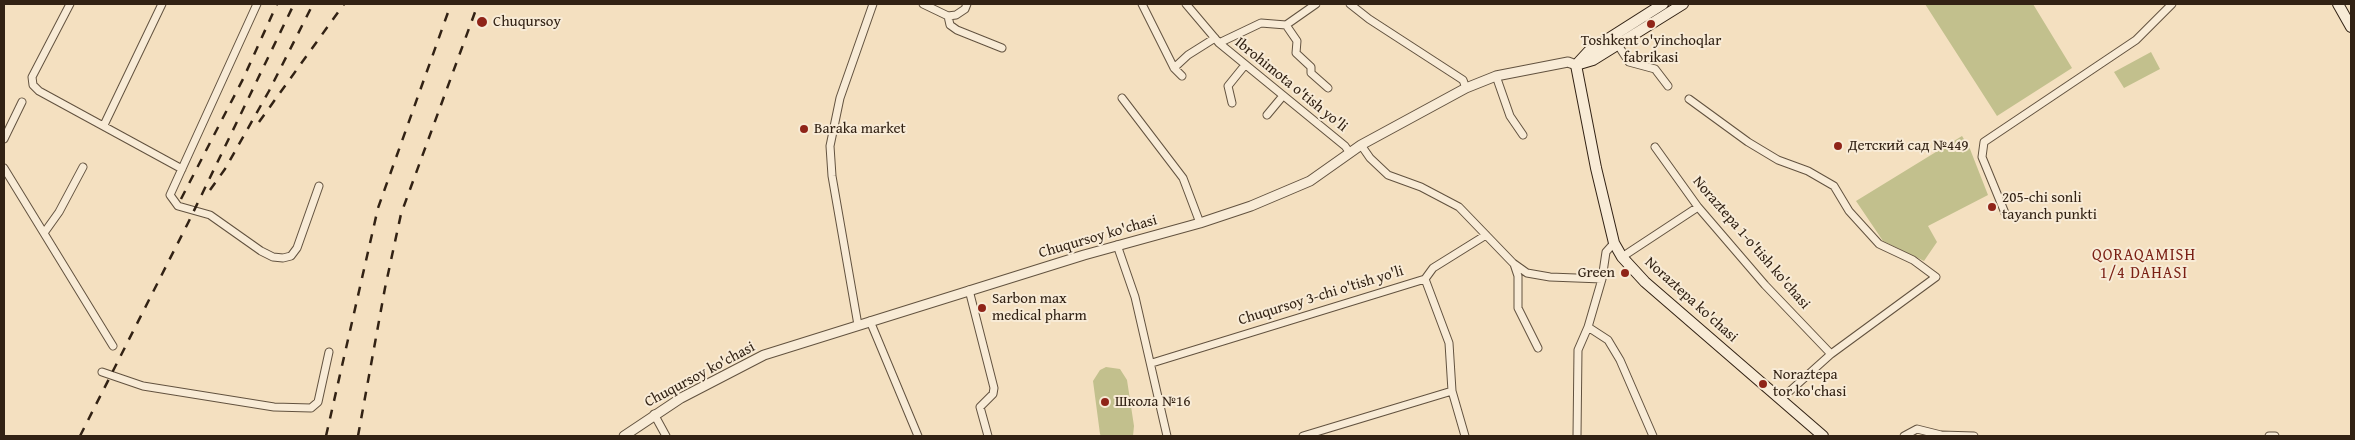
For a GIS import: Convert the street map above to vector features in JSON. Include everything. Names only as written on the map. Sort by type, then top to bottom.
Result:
[{"type":"main road","points":[[1576,65],[1589,51],[1662,4]]},
{"type":"main road","points":[[1576,65],[1593,60],[1683,4]]},
{"type":"main road","points":[[2338,4],[2351,27]]},
{"type":"main road","name":"Noraztepa ko'chasi","points":[[1576,65],[1596,168],[1614,243],[1622,257],[1645,282],[1823,436]]},
{"type":"street","points":[[70,4],[32,77],[33,85],[39,91],[182,169]]},
{"type":"street","points":[[104,125],[162,4]]},
{"type":"street","points":[[257,4],[170,195],[178,206],[210,214],[261,251],[274,257],[283,258],[292,256],[297,248],[319,186]]},
{"type":"street","points":[[858,324],[832,176],[830,146],[840,98],[873,4]]},
{"type":"street","points":[[923,4],[948,16],[956,15],[965,9],[967,4]]},
{"type":"street","points":[[1142,4],[1174,68],[1182,76]]},
{"type":"street","name":"Ibrohimota o'tish yo'li","points":[[1186,4],[1217,41],[1282,97],[1345,146],[1350,153]]},
{"type":"street","points":[[1217,41],[1261,23],[1286,25],[1316,4]]},
{"type":"street","points":[[1350,4],[1369,19],[1463,80],[1466,88]]},
{"type":"street","points":[[2005,213],[1982,157],[1984,142],[2136,40],[2172,4]]},
{"type":"street","points":[[948,16],[954,28],[1002,48]]},
{"type":"street","points":[[1286,25],[1296,41],[1296,53],[1312,67],[1311,73],[1328,88]]},
{"type":"street","name":"Ibrohimota o'tish yo'li","points":[[1174,68],[1188,56],[1217,41]]},
{"type":"street","points":[[1618,45],[1629,62],[1655,69],[1668,86]]},
{"type":"street","name":"Chuqursoy ko'chasi","points":[[624,436],[654,414],[727,373],[764,355],[858,324],[1117,245],[1200,223],[1293,190],[1316,178],[1361,145],[1466,88],[1496,76],[1568,62],[1576,65]]},
{"type":"street","points":[[1232,103],[1228,86],[1244,65]]},
{"type":"street","points":[[1496,76],[1510,116],[1523,136]]},
{"type":"street","points":[[1267,115],[1282,97]]},
{"type":"street","points":[[1122,98],[1184,178],[1200,223]]},
{"type":"street","points":[[1688,99],[1748,142],[1778,160],[1808,171],[1834,186],[1849,211],[1879,244],[1913,260],[1936,276],[1831,354],[1781,399]]},
{"type":"street","points":[[4,139],[22,102]]},
{"type":"street","points":[[1361,145],[1370,158],[1388,175],[1421,187],[1459,207],[1514,263],[1527,273],[1543,276],[1602,279]]},
{"type":"street","name":"Noraztepa 1-o'tish ko'chasi","points":[[1655,147],[1698,207],[1765,285],[1831,354]]},
{"type":"street","points":[[44,233],[59,212],[84,167]]},
{"type":"street","points":[[4,168],[113,346]]},
{"type":"street","points":[[1622,257],[1698,207]]},
{"type":"street","name":"Chuqursoy 3-chi o'tish yo'li","points":[[1152,363],[1426,279],[1433,268],[1486,235]]},
{"type":"street","points":[[1577,436],[1578,350],[1588,327],[1602,279],[1606,252],[1614,243]]},
{"type":"street","points":[[1117,245],[1135,297],[1152,363],[1167,436]]},
{"type":"street","points":[[1514,263],[1518,276],[1518,308],[1538,348]]},
{"type":"street","points":[[1426,279],[1449,343],[1452,390],[1465,436]]},
{"type":"street","points":[[969,290],[994,388],[993,394],[980,407],[988,436]]},
{"type":"street","points":[[870,321],[918,436]]},
{"type":"street","points":[[1588,327],[1608,340],[1616,353],[1653,436]]},
{"type":"street","points":[[102,372],[143,386],[274,407],[311,408],[318,402],[329,352]]},
{"type":"street","points":[[1303,436],[1452,390]]},
{"type":"street","points":[[654,414],[666,436]]},
{"type":"street","points":[[1904,436],[1917,429],[1942,435],[1974,436]]},
{"type":"street","points":[[2269,436],[2275,436]]},
{"type":"shaded area","points":[[1925,4],[2033,4],[2072,68],[1997,116]]},
{"type":"shaded area","points":[[2151,52],[2160,69],[2124,88],[2114,72]]},
{"type":"shaded area","points":[[1962,136],[1970,149],[1988,195],[1928,226],[1937,242],[1924,261],[1883,241],[1856,201]]},
{"type":"shaded area","points":[[1106,367],[1120,369],[1127,380],[1134,426],[1133,436],[1101,436],[1100,434],[1093,381],[1100,370]]},
{"type":"railway","points":[[181,199],[243,79],[277,4]]},
{"type":"railway","points":[[80,436],[188,223],[294,4]]},
{"type":"railway","points":[[210,190],[225,169],[269,91],[313,4]]},
{"type":"railway","points":[[259,122],[344,4]]},
{"type":"railway","points":[[326,436],[378,208],[451,4]]},
{"type":"railway","points":[[358,436],[385,288],[401,214],[478,4]]},
{"type":"place","name":"Chuqursoy","points":[[482,22]]},
{"type":"place","name":"Toshkent o'yinchoqlar fabrikasi","points":[[1651,24]]},
{"type":"place","name":"Baraka market","points":[[804,129]]},
{"type":"place","name":"Детский сад №449","points":[[1838,146]]},
{"type":"place","name":"205-chi sonli tayanch punkti","points":[[1992,207]]},
{"type":"place","name":"Green","points":[[1625,273]]},
{"type":"place","name":"Sarbon max medical pharm","points":[[982,308]]},
{"type":"place","name":"Noraztepa tor ko'chasi","points":[[1763,384]]},
{"type":"place","name":"Школа №16","points":[[1105,402]]},
{"type":"district","name":"QORAQAMISH 1/4 DAHASI","points":[[2144,265]]}]
